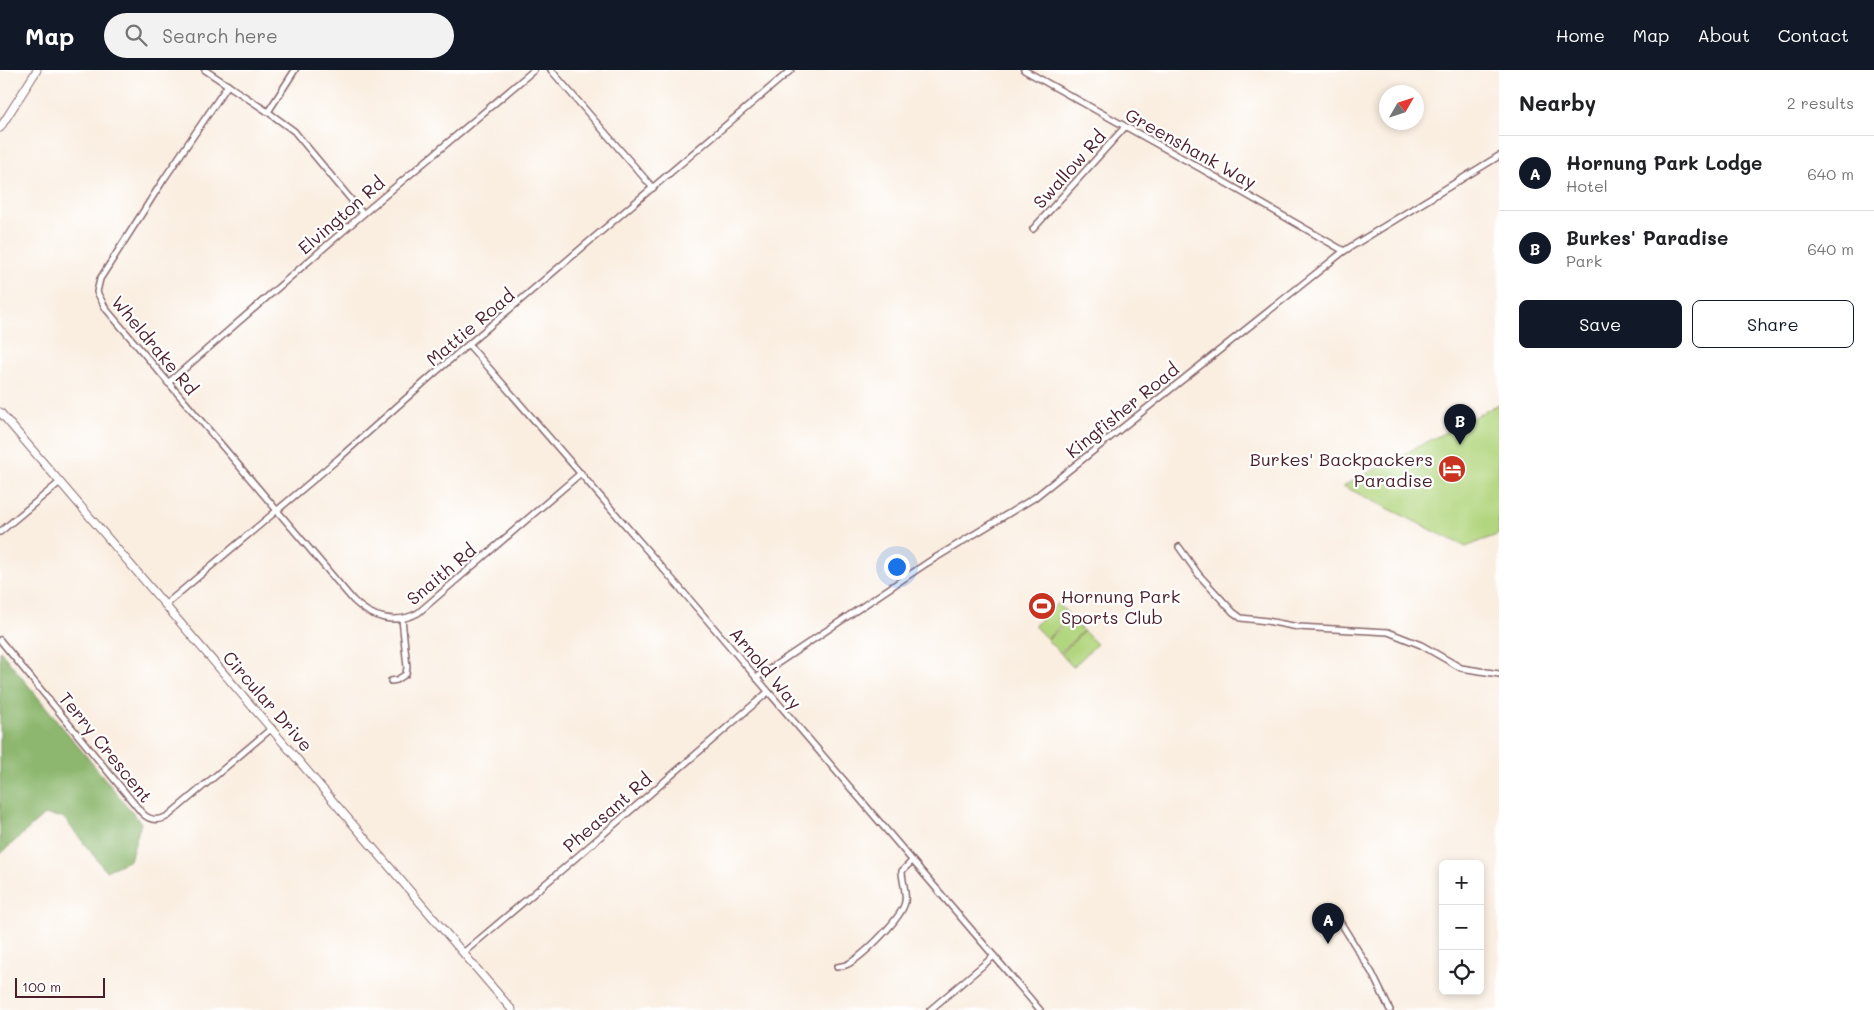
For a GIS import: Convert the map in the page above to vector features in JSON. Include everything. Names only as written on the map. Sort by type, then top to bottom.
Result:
[{"type":"street","points":[[0,128],[37,70]]},
{"type":"street","points":[[206,70],[289,126],[363,214]]},
{"type":"street","points":[[268,112],[296,70]]},
{"type":"street","name":"Elvington Rd","points":[[168,383],[363,214],[534,70]]},
{"type":"street","points":[[551,70],[652,188]]},
{"type":"street","name":"Mattie Road","points":[[166,604],[791,70]]},
{"type":"street","name":"Greenshank Way","points":[[1024,70],[1344,250]]},
{"type":"street","name":"Wheldrake Rd","points":[[228,85],[164,179],[100,279],[97,289],[98,297],[106,309],[277,510]]},
{"type":"street","name":"Swallow Rd","points":[[1033,229],[1125,127]]},
{"type":"street","name":"Kingfisher Road","points":[[756,678],[927,563],[1034,498],[1344,250],[1499,156]]},
{"type":"street","name":"Arnold Way","points":[[469,345],[581,473],[1040,1010]]},
{"type":"street","name":"Circular Drive","points":[[0,412],[512,1010]]},
{"type":"street","name":"Snaith Rd","points":[[277,510],[362,609],[378,616],[402,619],[418,613],[581,473]]},
{"type":"street","points":[[0,532],[60,482]]},
{"type":"street","points":[[1179,547],[1199,575],[1233,612],[1241,618],[1298,627],[1388,632],[1421,645],[1461,668],[1499,674]]},
{"type":"street","points":[[391,681],[406,674],[407,667],[402,619]]},
{"type":"street","name":"Terry Crescent","points":[[0,640],[142,813],[149,819],[159,820],[168,816],[272,728]]},
{"type":"street","name":"Pheasant Rd","points":[[463,952],[564,868],[768,692]]},
{"type":"street","points":[[837,967],[848,964],[862,953],[877,940],[898,916],[906,899],[902,882],[902,871],[912,861]]},
{"type":"street","points":[[1334,912],[1372,973],[1390,1010]]},
{"type":"street","points":[[930,1010],[994,956]]},
{"type":"green space","points":[[1499,404],[1499,534],[1466,547],[1343,486]]},
{"type":"green space","points":[[1058,603],[1070,616],[1047,639],[1034,626]]},
{"type":"green space","points":[[1071,618],[1083,631],[1060,653],[1047,640]]},
{"type":"green space","points":[[1084,631],[1097,644],[1073,667],[1061,654]]},
{"type":"green space","points":[[0,651],[141,823],[130,860],[106,871],[63,817],[44,815],[0,854]]},
{"type":"place","name":"Burkes' Paradise","points":[[1460,445]]},
{"type":"place","name":"Burkes' Backpackers Paradise","points":[[1452,469]]},
{"type":"place","name":"Hornung Park Sports Club","points":[[1042,606]]},
{"type":"place","name":"Hornung Park Lodge","points":[[1328,944]]}]
